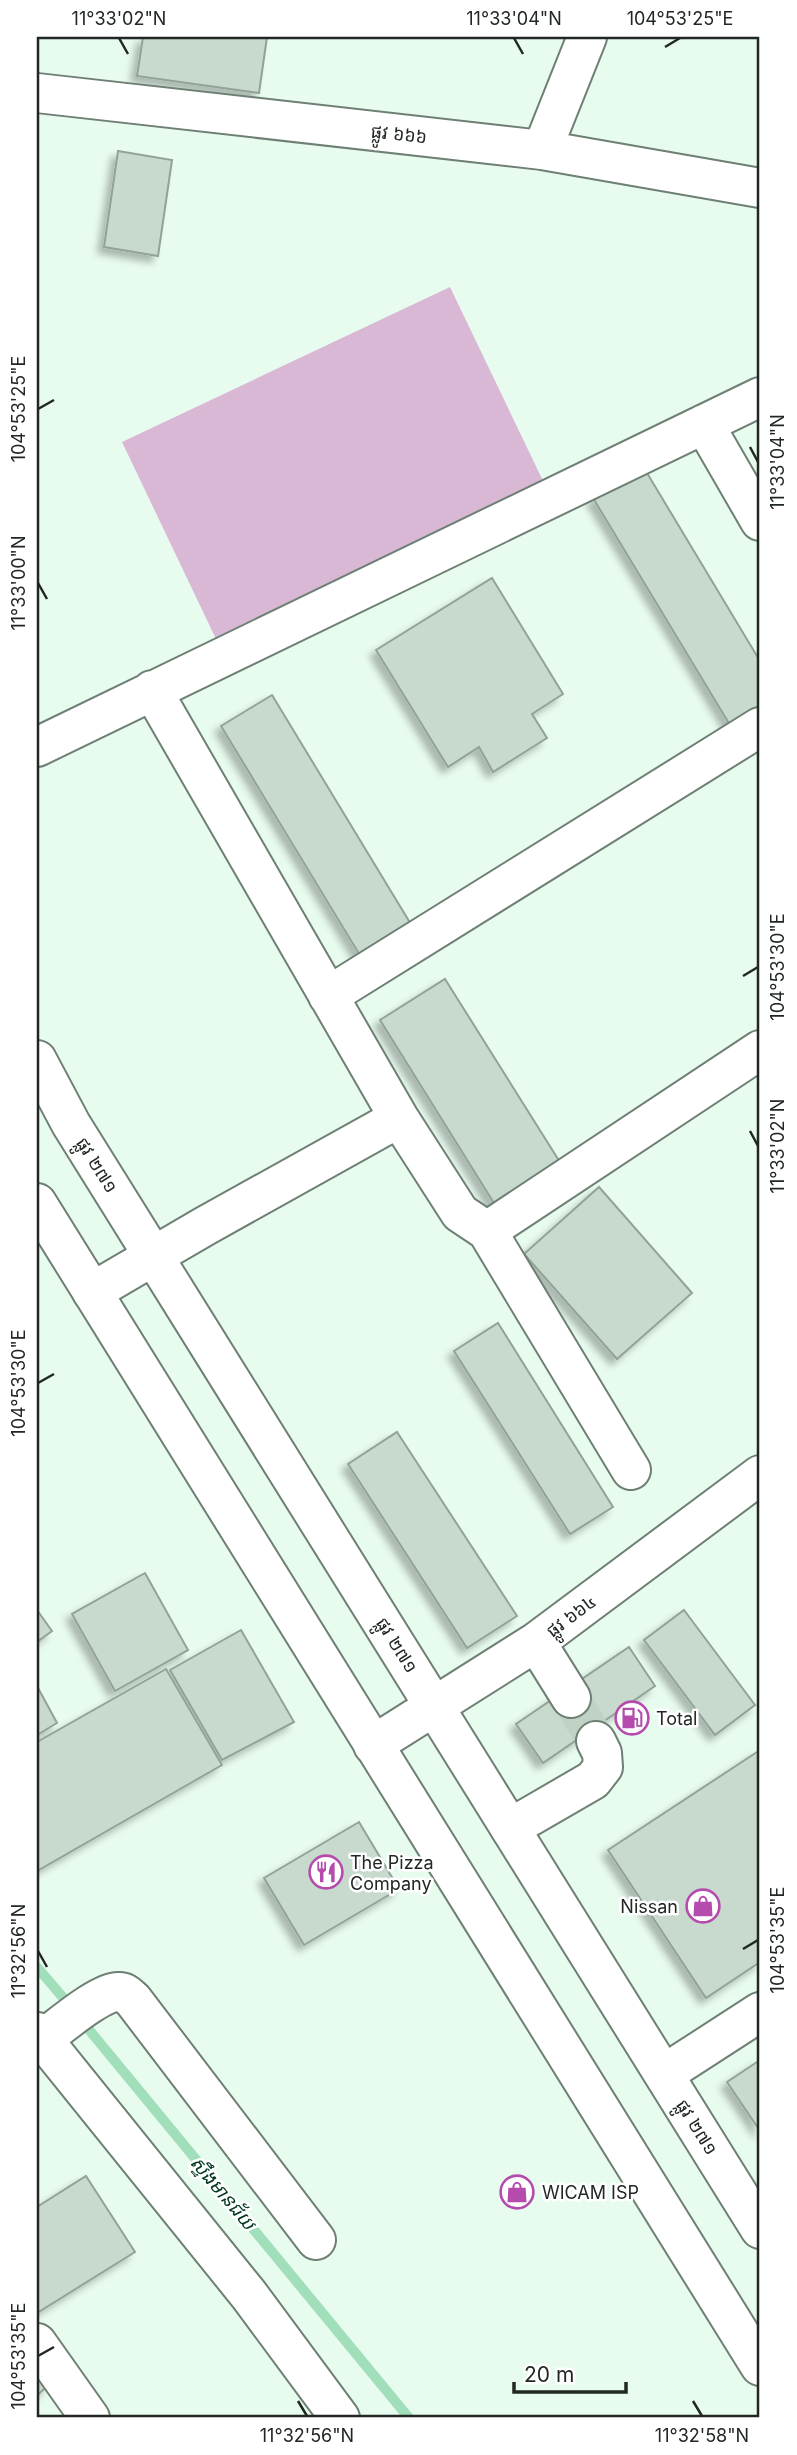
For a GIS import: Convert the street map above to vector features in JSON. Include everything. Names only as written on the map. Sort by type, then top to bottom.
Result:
[{"type":"main road","points":[[542,150],[587,37]]},
{"type":"main road","name":"ផ្លូវ ៦៦៦","points":[[37,93],[542,150],[760,188]]},
{"type":"main road","points":[[37,747],[760,397]]},
{"type":"main road","points":[[704,424],[760,522]]},
{"type":"main road","points":[[152,690],[399,1118],[460,1213],[486,1231],[631,1470]]},
{"type":"main road","points":[[328,996],[760,727]]},
{"type":"main road","points":[[486,1231],[760,1050]]},
{"type":"main road","name":"ផ្លូវ ២៧១","points":[[37,1060],[71,1124],[760,2229]]},
{"type":"main road","points":[[92,1292],[399,1118]]},
{"type":"main road","points":[[37,1203],[760,2366]]},
{"type":"main road","name":"ផ្លូវ ៦៦៤","points":[[373,1745],[536,1642],[760,1475]]},
{"type":"main road","points":[[536,1642],[571,1698]]},
{"type":"main road","points":[[510,1828],[593,1780],[603,1767],[596,1741]]},
{"type":"main road","points":[[316,2240],[133,2000],[124,1992],[116,1991],[99,1999],[47,2032],[340,2418]]},
{"type":"main road","points":[[664,2074],[760,2012]]},
{"type":"main road","points":[[37,2343],[90,2418]]},
{"type":"shaded area","points":[[450,287],[545,485],[217,641],[122,442]]},
{"type":"building","points":[[143,37],[267,37],[259,93],[137,76]]},
{"type":"building","points":[[118,151],[172,160],[158,256],[104,247]]},
{"type":"building","points":[[644,468],[760,661],[760,720],[736,735],[593,498]]},
{"type":"building","points":[[492,578],[563,694],[532,714],[547,738],[493,772],[479,747],[448,767],[376,650]]},
{"type":"building","points":[[272,695],[415,931],[364,962],[221,726]]},
{"type":"building","points":[[445,979],[563,1167],[497,1208],[380,1020]]},
{"type":"building","points":[[599,1187],[692,1293],[617,1359],[524,1254]]},
{"type":"building","points":[[498,1323],[613,1507],[570,1534],[454,1351]]},
{"type":"building","points":[[397,1432],[517,1616],[467,1648],[348,1464]]},
{"type":"building","points":[[145,1573],[188,1650],[115,1691],[72,1614]]},
{"type":"building","points":[[37,1610],[52,1631],[37,1642]]},
{"type":"building","points":[[684,1610],[755,1705],[715,1735],[644,1640]]},
{"type":"building","points":[[241,1630],[294,1722],[222,1760],[170,1670]]},
{"type":"building","points":[[629,1647],[655,1686],[543,1763],[516,1724]]},
{"type":"building","points":[[166,1669],[222,1765],[37,1871],[37,1742]]},
{"type":"building","points":[[37,1686],[57,1723],[37,1735]]},
{"type":"building","name":"Nissan","points":[[760,1750],[760,1962],[706,1998],[608,1850]]},
{"type":"building","points":[[359,1822],[399,1889],[304,1945],[264,1878]]},
{"type":"building","points":[[760,2060],[760,2131],[727,2082]]},
{"type":"building","points":[[86,2176],[135,2252],[37,2313],[37,2207]]},
{"type":"building","points":[[37,2369],[49,2385],[37,2395]]},
{"type":"waterway","name":"ស្ទឹងមានជ័យ","points":[[37,1967],[71,2007]]},
{"type":"waterway","name":"ស្ទឹងមានជ័យ","points":[[81,2020],[409,2418]]},
{"type":"tunnel","points":[[571,1698],[596,1741]]},
{"type":"place","name":"Total","points":[[632,1718]]},
{"type":"place","name":"The Pizza Company","points":[[326,1872]]},
{"type":"place","name":"Nissan","points":[[703,1906]]},
{"type":"place","name":"WICAM ISP","points":[[517,2192]]}]
